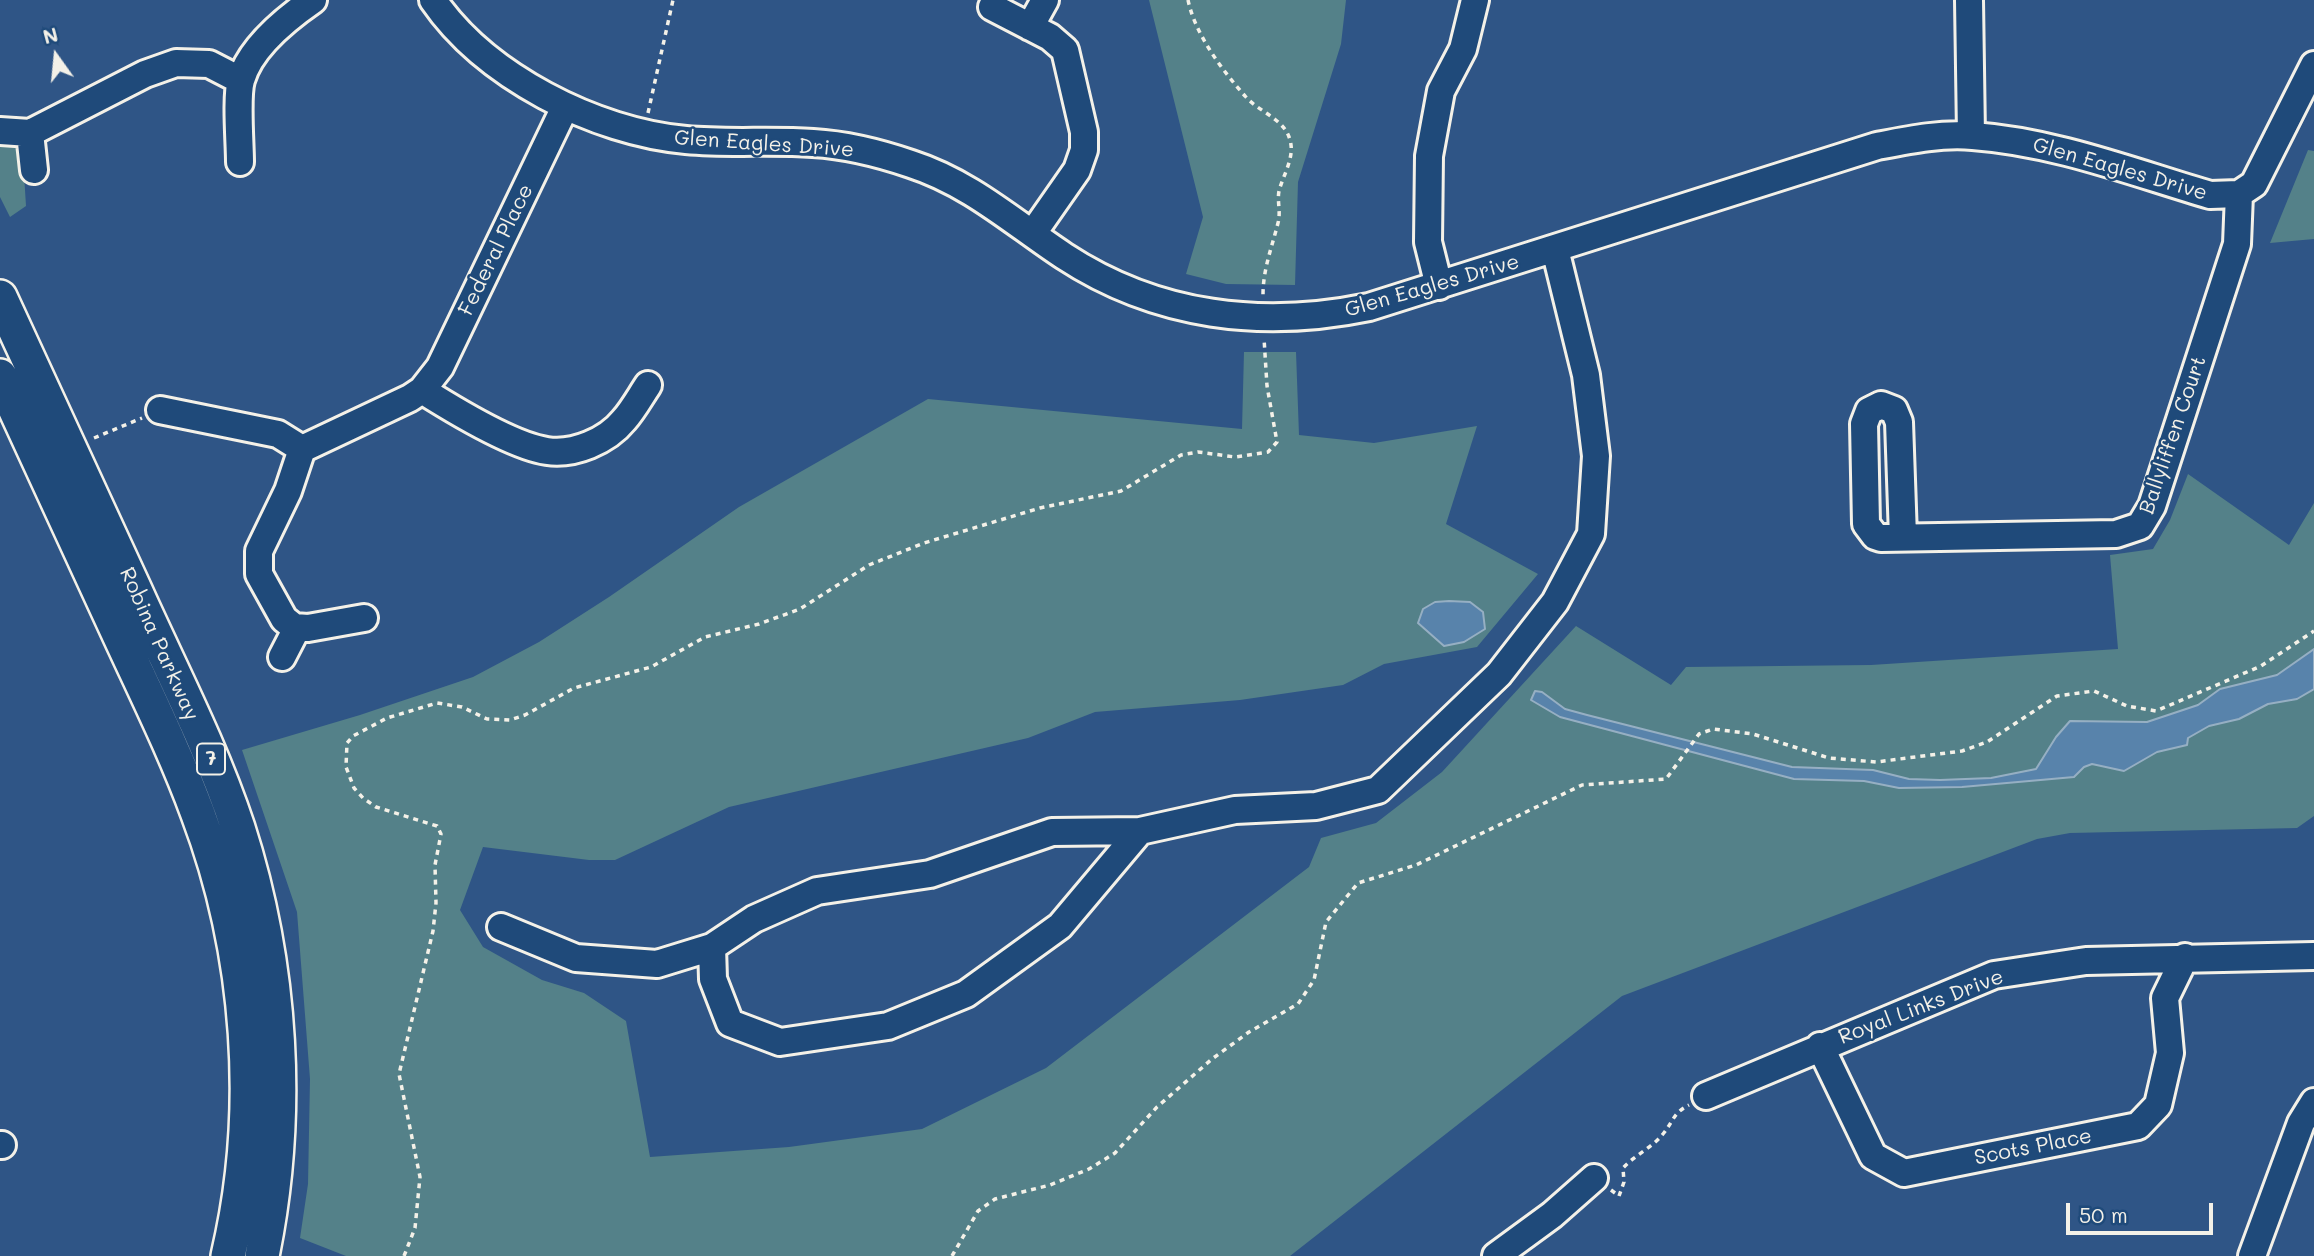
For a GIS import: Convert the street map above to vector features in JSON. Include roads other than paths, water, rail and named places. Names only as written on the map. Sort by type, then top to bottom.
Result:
[{"type":"main road","name":"Robina Parkway","points":[[0,297],[221,782],[238,828],[263,924],[271,971],[279,1077],[274,1175],[262,1256]]},
{"type":"main road","name":"Robina Parkway","points":[[0,376],[182,773],[216,871],[238,972],[247,1071],[243,1175],[228,1256]]},
{"type":"street","points":[[240,162],[240,80],[261,46],[278,27],[313,0]]},
{"type":"street","name":"Glen Eagles Drive","points":[[433,0],[485,55],[524,85],[565,107],[605,122],[682,140],[812,143],[883,155],[955,182],[1065,257],[1128,290],[1192,310],[1262,318],[1332,315],[1438,286],[1877,146],[1937,137],[1970,135],[2046,145],[2210,195],[2239,194]]},
{"type":"street","points":[[1030,27],[1045,0]]},
{"type":"street","points":[[1438,286],[1428,242],[1429,156],[1441,91],[1463,49],[1475,0]]},
{"type":"street","points":[[1969,0],[1970,135]]},
{"type":"street","points":[[992,7],[1057,42],[1065,50],[1085,142],[1077,170],[1033,233]]},
{"type":"street","points":[[0,131],[30,134],[145,74],[176,63],[209,64],[240,80]]},
{"type":"street","points":[[2239,194],[2254,184],[2314,65]]},
{"type":"street","name":"Federal Place","points":[[302,449],[422,390],[440,367],[565,107]]},
{"type":"street","points":[[30,134],[34,170]]},
{"type":"street","name":"Ballyliffen Court","points":[[1903,537],[2116,534],[2140,526],[2152,506],[2236,244],[2239,194]]},
{"type":"street","points":[[501,927],[576,958],[657,964],[712,947],[754,919],[817,891],[930,874],[1052,832],[1140,831],[1236,810],[1316,806],[1378,790],[1499,674],[1555,602],[1591,534],[1596,456],[1586,374],[1555,249]]},
{"type":"street","points":[[422,390],[531,447],[561,452],[582,447],[605,436],[623,421],[648,385]]},
{"type":"street","points":[[160,410],[278,434],[302,449],[288,491],[257,559],[259,574],[284,619],[297,628],[364,618]]},
{"type":"street","points":[[282,657],[297,628]]},
{"type":"street","points":[[712,947],[713,979],[730,1023],[780,1042],[888,1026],[966,994],[1060,926],[1140,831]]},
{"type":"street","name":"Royal Links Drive","points":[[1706,1097],[1820,1046],[1994,975],[2086,961],[2314,956]]},
{"type":"street","name":"Scots Place","points":[[1820,1046],[1873,1156],[1904,1173],[2138,1126],[2158,1105],[2169,1053],[2165,998],[2185,957]]},
{"type":"street","points":[[2252,1256],[2301,1123],[2314,1102]]},
{"type":"street","points":[[1496,1256],[1552,1215],[1594,1178]]},
{"type":"water","points":[[1435,602],[1470,602],[1483,612],[1485,629],[1464,642],[1444,646],[1418,623],[1423,609]]},
{"type":"water","points":[[2314,649],[2314,689],[2297,699],[2268,704],[2239,719],[2209,726],[2188,738],[2187,745],[2157,752],[2124,771],[2092,764],[2084,767],[2074,777],[1962,787],[1899,788],[1864,781],[1794,779],[1560,717],[1531,700],[1535,691],[1542,692],[1565,709],[1792,767],[1873,770],[1909,779],[1991,778],[2036,769],[2056,737],[2070,721],[2147,722],[2198,705],[2220,689],[2277,675]]}]
